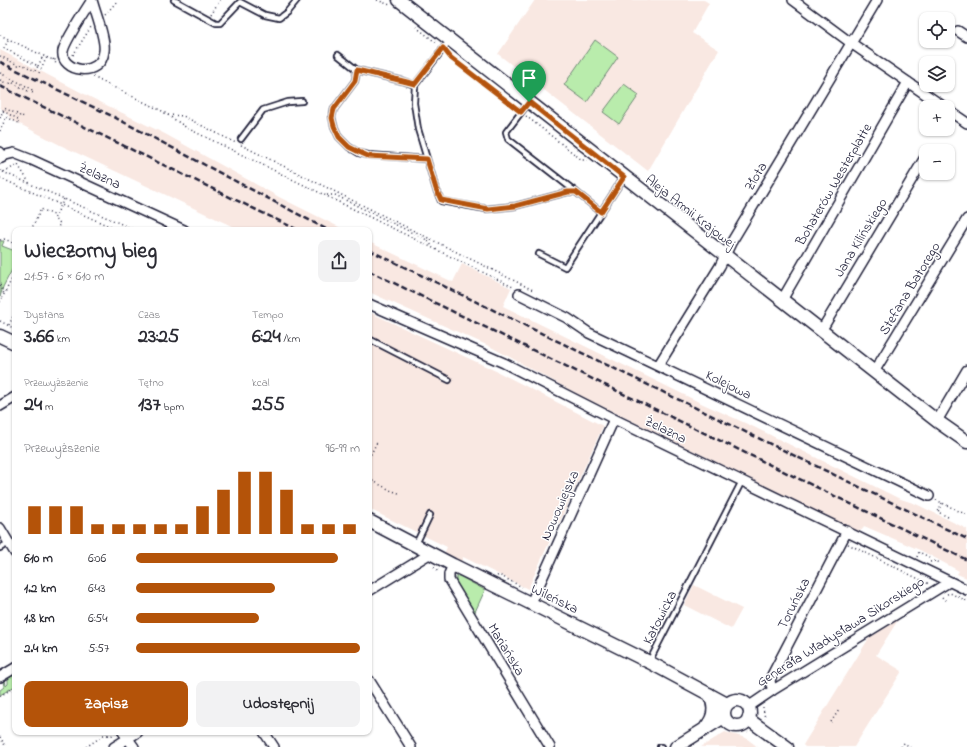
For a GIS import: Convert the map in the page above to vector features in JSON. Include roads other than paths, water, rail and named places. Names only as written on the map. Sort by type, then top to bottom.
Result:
[{"type":"street","points":[[92,0],[103,41],[104,52],[100,62],[96,66],[86,70],[81,70],[67,63],[63,52],[92,0]]},
{"type":"street","name":"Aleja Armii Krajowej","points":[[399,0],[412,4],[446,44],[529,102],[724,256],[937,421],[967,442]]},
{"type":"street","points":[[792,0],[934,100]]},
{"type":"street","name":"Złota","points":[[658,366],[877,0]]},
{"type":"street","points":[[958,31],[967,37]]},
{"type":"street","name":"Bohaterów Westerplatte","points":[[782,300],[908,82]]},
{"type":"street","points":[[955,114],[967,122]]},
{"type":"street","name":"Żelazna","points":[[1,155],[14,153],[32,160],[177,227]]},
{"type":"street","name":"Jana Kilińskiego","points":[[821,331],[919,166]]},
{"type":"street","name":"Stefana Batorego","points":[[874,372],[967,219]]},
{"type":"street","name":"Kolejowa","points":[[519,294],[568,318],[589,333],[928,496]]},
{"type":"street","name":"Żelazna","points":[[372,305],[504,363],[742,482],[847,531],[967,590]]},
{"type":"street","points":[[0,336],[12,342]]},
{"type":"street","points":[[937,421],[967,370]]},
{"type":"street","points":[[0,406],[12,399]]},
{"type":"street","name":"Nowowiejska","points":[[530,603],[614,419]]},
{"type":"street","name":"Wileńska","points":[[372,523],[649,662],[727,704]]},
{"type":"street","points":[[0,528],[12,548]]},
{"type":"street","name":"Toruńska","points":[[773,690],[770,679],[847,531]]},
{"type":"street","points":[[372,589],[431,553]]},
{"type":"street","name":"Mariańska","points":[[454,565],[449,574],[448,580],[550,747]]},
{"type":"street","name":"Generała Władysława Sikorskiego","points":[[748,706],[938,592],[949,582]]},
{"type":"street","points":[[0,677],[12,670]]},
{"type":"street","points":[[372,685],[411,747]]},
{"type":"street","points":[[706,728],[714,715],[713,700],[709,694]]},
{"type":"street","points":[[739,700],[748,706],[750,713],[744,724],[736,726],[730,724],[724,717],[724,708],[730,701],[739,700]]},
{"type":"street","points":[[676,747],[724,717]]},
{"type":"street","points":[[748,719],[787,747]]},
{"type":"street","points":[[114,747],[122,735],[134,747]]},
{"type":"street","points":[[266,735],[274,747]]},
{"type":"lane","points":[[174,0],[216,23],[220,23],[240,2],[265,15],[279,18],[287,12],[297,0]]},
{"type":"lane","points":[[446,44],[415,84],[414,103],[418,129],[436,189],[441,200],[488,209],[515,206],[568,192],[576,192]]},
{"type":"lane","points":[[338,55],[357,70],[415,84]]},
{"type":"lane","points":[[357,70],[355,81],[334,109],[332,118],[339,137],[349,147],[368,156],[427,159]]},
{"type":"lane","points":[[241,139],[263,110],[288,102],[302,101]]},
{"type":"lane","points":[[529,102],[506,132],[508,139],[601,212]]},
{"type":"lane","points":[[539,254],[565,267],[624,177]]},
{"type":"lane","points":[[372,341],[449,380]]},
{"type":"lane","name":"Katowicka","points":[[649,662],[742,482]]},
{"type":"lane","points":[[415,545],[430,515]]},
{"type":"lane","points":[[0,548],[9,543]]},
{"type":"railway","points":[[0,62],[114,117],[322,227]]},
{"type":"railway","points":[[0,86],[292,227]]},
{"type":"railway","points":[[372,251],[967,539]]},
{"type":"railway","points":[[372,272],[967,560]]}]
